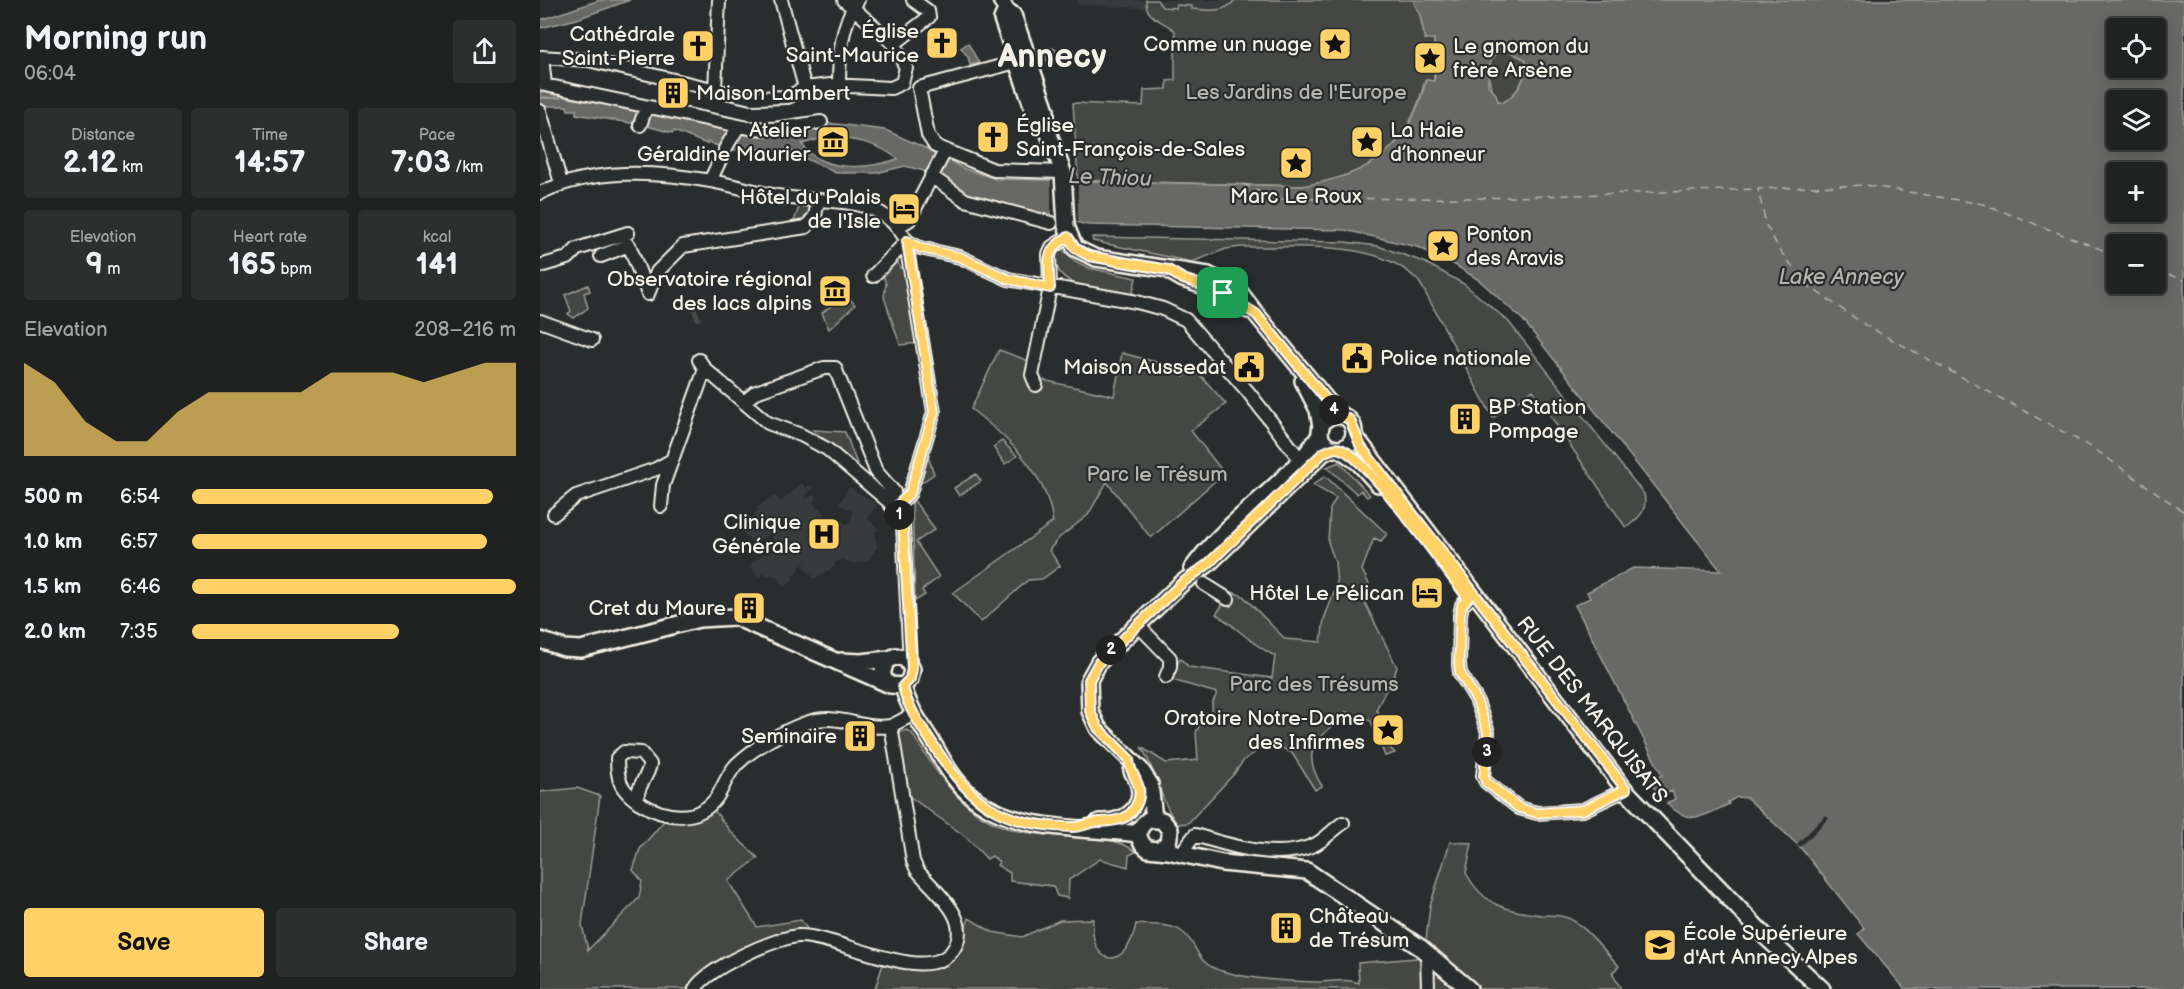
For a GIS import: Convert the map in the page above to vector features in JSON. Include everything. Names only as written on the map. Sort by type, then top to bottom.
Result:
[{"type":"main road","points":[[1003,5],[1002,19],[1016,62],[1035,114],[1046,126]]},
{"type":"main road","points":[[1003,5],[1013,15],[1046,110],[1046,126],[1063,176],[1058,222],[1075,248],[1089,256],[1168,270],[1183,279],[1216,290],[1256,314],[1338,414],[1350,420],[1354,435],[1349,444],[1323,453],[1204,567],[1182,583],[1099,662],[1089,680],[1090,711],[1098,728],[1150,784],[1154,818]]},
{"type":"main road","points":[[1290,357],[1318,410],[1325,443],[1336,448]]},
{"type":"main road","points":[[1182,583],[1217,539],[1300,461],[1321,431],[1327,417],[1338,414]]},
{"type":"main road","name":"RUE DES MARQUISATS","points":[[1354,435],[1471,597]]},
{"type":"main road","name":"RUE DES MARQUISATS","points":[[1336,448],[1359,463],[1387,493],[1622,791],[1705,887],[1810,989]]},
{"type":"main road","points":[[540,640],[564,648],[581,649],[699,619],[728,616],[747,620],[830,659],[896,687],[903,686],[910,679],[910,664],[902,657],[850,662],[830,659]]},
{"type":"main road","points":[[885,682],[882,669],[890,658]]},
{"type":"main road","points":[[903,686],[914,714],[951,774],[968,793],[991,810],[1021,820],[1138,834]]},
{"type":"main road","points":[[1073,828],[1097,822],[1116,822],[1132,812],[1137,804],[1140,789],[1138,780],[1129,766],[1129,759]]},
{"type":"main road","name":"RUE DES MARQUISATS","points":[[1622,791],[1768,939],[1822,989]]},
{"type":"main road","points":[[1191,852],[1171,834],[1166,823],[1154,818],[1143,823],[1138,834],[1148,849],[1191,852],[1222,863],[1307,871],[1427,953],[1468,989]]},
{"type":"main road","points":[[1160,849],[1168,843],[1171,834]]},
{"type":"street","points":[[716,90],[719,0]]},
{"type":"street","points":[[781,0],[805,88]]},
{"type":"street","points":[[894,44],[929,17],[928,11],[913,0]]},
{"type":"street","points":[[839,85],[842,44],[851,3]]},
{"type":"street","points":[[821,122],[774,129],[748,128],[545,84],[541,57],[588,60],[751,98],[776,99],[788,97],[805,88],[839,85],[891,88],[902,82],[906,68],[894,44],[851,3]]},
{"type":"street","points":[[902,82],[919,88],[1016,62]]},
{"type":"street","points":[[919,88],[929,139],[944,153],[994,170],[1063,176]]},
{"type":"street","points":[[640,125],[646,108]]},
{"type":"street","points":[[540,111],[561,183]]},
{"type":"street","points":[[710,181],[737,129]]},
{"type":"street","points":[[873,276],[903,236],[931,175],[944,153]]},
{"type":"street","points":[[540,193],[561,183],[630,173],[710,181],[791,198],[869,207],[920,248],[960,257],[1008,279],[1137,302],[1163,309],[1186,320],[1252,397],[1300,461],[1292,483]]},
{"type":"street","points":[[931,175],[965,200],[1058,222]]},
{"type":"street","points":[[601,256],[629,245],[648,294],[663,263],[683,246],[806,227],[824,200]]},
{"type":"street","points":[[892,505],[910,493],[934,412],[903,236]]},
{"type":"street","points":[[1036,385],[1032,375],[1050,288],[1048,263],[1053,247],[1068,237]]},
{"type":"street","points":[[540,266],[566,258],[577,249],[621,238]]},
{"type":"street","points":[[540,321],[592,340]]},
{"type":"street","points":[[661,506],[662,489],[702,364],[768,423],[801,435],[827,449],[892,505],[903,525],[910,664]]},
{"type":"street","points":[[744,402],[756,392],[824,368],[835,368],[876,471],[894,492],[892,505]]},
{"type":"street","points":[[554,514],[576,496],[656,469],[672,460]]},
{"type":"street","points":[[1204,585],[1228,599]]},
{"type":"street","points":[[1471,597],[1462,605],[1460,615],[1459,664],[1460,673],[1476,699],[1488,732],[1484,776],[1486,782],[1519,808],[1537,813],[1583,810],[1622,791]]},
{"type":"street","points":[[1138,625],[1170,658],[1166,677]]},
{"type":"street","points":[[890,658],[909,631]]},
{"type":"street","points":[[638,802],[664,815],[687,816],[705,810],[719,794],[729,774],[738,763],[765,744],[807,722],[830,718],[881,728],[891,726],[914,714]]},
{"type":"street","points":[[696,989],[703,979],[718,970],[769,944],[797,936],[833,940],[913,965],[936,962],[951,952],[957,943],[959,928],[956,916],[916,870],[891,726]]},
{"type":"street","points":[[1191,852],[1195,835],[1218,843],[1274,852],[1292,851],[1315,845],[1327,833],[1343,823]]},
{"type":"street","points":[[1427,953],[1428,989]]},
{"type":"shaded area","points":[[1077,0],[1146,0],[1146,8],[1077,5]]},
{"type":"shaded area","points":[[1157,0],[1235,0],[1225,9],[1216,11],[1177,5],[1176,8],[1161,7],[1157,4]]},
{"type":"shaded area","name":"Clinique Générale","points":[[802,483],[806,488],[811,484],[814,488],[805,496],[807,499],[814,494],[817,498],[813,502],[830,520],[840,517],[845,524],[852,522],[852,511],[839,504],[849,487],[877,504],[867,518],[879,529],[875,532],[877,548],[867,561],[853,564],[842,559],[834,564],[836,566],[814,579],[803,566],[808,561],[792,576],[794,579],[784,587],[776,576],[762,574],[758,577],[750,565],[764,553],[771,554],[773,532],[752,544],[740,529],[759,511],[756,508],[768,499],[775,495],[780,502]]},
{"type":"green space","name":"Les Jardins de l'Europe","points":[[1146,0],[1157,0],[1162,7],[1176,8],[1177,5],[1210,10],[1226,7],[1235,0],[1413,0],[1420,15],[1425,39],[1434,38],[1434,81],[1425,80],[1409,124],[1383,155],[1367,166],[1326,181],[1302,186],[1078,180],[1073,103],[1143,106],[1144,90],[1167,89],[1167,81],[1175,80],[1175,31],[1148,11]]},
{"type":"green space","points":[[1503,48],[1526,60],[1521,84],[1504,102],[1498,101],[1494,94],[1488,72],[1492,59]]},
{"type":"green space","points":[[800,204],[815,206],[809,222],[792,227]]},
{"type":"green space","points":[[1092,237],[1345,242],[1378,246],[1424,262],[1464,284],[1508,321],[1644,494],[1643,510],[1626,528],[1533,390],[1493,418],[1420,283],[1404,269],[1384,259],[1337,248],[1241,247],[1226,249],[1192,262],[1093,241]]},
{"type":"green space","points":[[1061,248],[1075,261],[1089,268],[1136,278],[1132,297],[1096,291],[1071,282],[1056,265],[1056,253]]},
{"type":"green space","points":[[896,257],[900,268],[906,269],[919,343],[900,345],[884,297],[886,284],[882,272]]},
{"type":"green space","points":[[588,285],[590,291],[584,293],[588,308],[574,318],[568,314],[571,311],[565,295]]},
{"type":"green space","points":[[846,294],[855,305],[829,329],[822,313]]},
{"type":"green space","name":"Parc le Trésum","points":[[999,350],[1032,362],[1029,377],[1114,396],[1122,353],[1171,366],[1184,377],[1194,368],[1226,404],[1191,431],[1224,473],[1151,538],[1107,482],[1088,515],[1059,538],[1049,550],[1060,566],[1042,579],[1028,580],[981,622],[953,593],[1053,522],[1043,488],[1024,458],[999,432],[971,409]]},
{"type":"green space","points":[[813,430],[845,432],[859,469]]},
{"type":"green space","points":[[1002,441],[1017,456],[1005,464],[993,447]]},
{"type":"green space","points":[[928,456],[934,474],[918,485]]},
{"type":"green space","points":[[1339,462],[1370,495],[1367,497],[1361,490],[1357,494],[1327,467]]},
{"type":"green space","points":[[976,474],[981,481],[959,496],[954,488]]},
{"type":"green space","name":"Parc des Trésums","points":[[1325,476],[1387,534],[1381,541],[1374,538],[1362,570],[1369,584],[1361,595],[1397,667],[1390,689],[1386,690],[1376,710],[1396,729],[1385,734],[1388,746],[1395,753],[1385,756],[1371,721],[1346,712],[1321,737],[1312,752],[1315,772],[1322,786],[1315,790],[1292,753],[1271,742],[1244,760],[1188,823],[1177,824],[1166,806],[1141,747],[1166,763],[1198,760],[1196,732],[1206,713],[1212,713],[1212,704],[1217,693],[1172,680],[1180,658],[1189,667],[1272,678],[1275,656],[1259,647],[1216,614],[1232,592],[1243,596],[1285,639],[1321,642],[1324,619],[1337,585],[1335,562],[1328,542],[1330,509],[1336,498],[1313,485]]},
{"type":"green space","points":[[912,498],[935,529],[916,542],[939,577],[922,590],[925,595],[915,601]]},
{"type":"green space","points":[[906,730],[911,732],[932,765],[956,795],[986,819],[1024,832],[1094,838],[1124,844],[1136,852],[1129,855],[1128,867],[1100,859],[1069,880],[1068,898],[1057,896],[1053,886],[1010,881],[1010,873],[997,865],[999,862],[992,856],[987,859],[966,837],[909,796],[897,741],[898,733]]},
{"type":"green space","points":[[577,788],[600,796],[582,925],[588,950],[639,898],[642,881],[633,870],[640,849],[664,821],[690,820],[703,817],[714,810],[730,831],[758,858],[728,881],[757,927],[801,920],[808,930],[806,934],[777,939],[691,989],[540,989],[540,792]]},
{"type":"green space","points":[[1450,842],[1472,843],[1466,873],[1488,900],[1507,909],[1562,916],[1579,925],[1619,966],[1612,973],[1621,989],[875,989],[884,961],[904,967],[925,969],[966,938],[963,935],[969,918],[992,932],[1022,937],[1060,920],[1093,919],[1093,935],[1097,947],[1102,955],[1110,958],[1125,950],[1136,924],[1165,926],[1181,931],[1206,963],[1222,971],[1269,980],[1318,982],[1344,980],[1359,983],[1358,963],[1416,958],[1426,940],[1430,906]]},
{"type":"water","points":[[600,0],[630,0],[577,19],[540,28],[540,20]]},
{"type":"water","name":"Lake Annecy","points":[[1413,0],[2184,0],[2184,989],[1905,989],[1858,934],[1864,928],[1800,847],[1747,798],[1737,797],[1728,802],[1729,804],[1712,812],[1690,817],[1683,815],[1667,803],[1675,799],[1672,791],[1658,797],[1651,781],[1662,775],[1575,605],[1590,598],[1587,592],[1633,568],[1721,571],[1523,320],[1479,280],[1447,260],[1417,247],[1345,230],[1088,225],[971,197],[928,172],[905,166],[876,173],[836,173],[792,152],[759,149],[733,150],[720,143],[718,146],[708,142],[707,144],[674,131],[673,133],[643,125],[576,114],[576,110],[568,110],[567,106],[540,106],[540,98],[561,98],[540,97],[540,83],[744,131],[828,123],[885,130],[943,156],[962,168],[996,179],[1302,186],[1326,181],[1367,166],[1384,155],[1397,141],[1419,104],[1426,80],[1434,81],[1436,69],[1434,39],[1425,39],[1420,15]],"holes":[[[1503,48],[1526,60],[1521,84],[1504,102],[1498,101],[1496,94],[1488,85],[1490,64],[1498,51]],[[827,137],[864,142],[898,159],[873,165],[833,164],[810,153],[802,144]]]},
{"type":"water","points":[[968,43],[979,63],[970,65],[968,57],[961,48]]},
{"type":"water","points":[[1051,48],[1056,50],[1058,55],[1056,60],[1051,62],[1046,60],[1044,55],[1046,50]]},
{"type":"pier","points":[[1051,179],[1078,180],[1078,222],[1051,218]]},
{"type":"pier","points":[[1826,815],[1829,818],[1800,847],[1797,844]]},
{"type":"ferry route","points":[[1243,184],[1275,199],[1481,198],[1757,189]]},
{"type":"ferry route","points":[[2106,251],[1983,204],[1865,185],[1758,189],[1766,225],[1781,252],[1807,285],[1865,325],[2093,448],[2184,512]]},
{"type":"ferry route","points":[[2166,274],[2184,280]]},
{"type":"tunnel","points":[[694,316],[699,314]]},
{"type":"place","name":"Église Saint-Maurice","points":[[942,43]]},
{"type":"place","name":"Comme un nuage","points":[[1335,44]]},
{"type":"place","name":"Cathédrale Saint-Pierre","points":[[698,46]]},
{"type":"place","name":"Le gnomon du frère Arsène","points":[[1430,58]]},
{"type":"place","name":"Maison Lambert","points":[[673,93]]},
{"type":"place","name":"Église Saint-François-de-Sales","points":[[993,137]]},
{"type":"place","name":"Atelier Géraldine Maurier","points":[[833,142]]},
{"type":"place","name":"La Haie d’honneur","points":[[1367,142]]},
{"type":"place","name":"Marc Le Roux","points":[[1296,163]]},
{"type":"place","name":"Hôtel du Palais de l'Isle","points":[[904,209]]},
{"type":"place","name":"Ponton des Aravis","points":[[1443,246]]},
{"type":"place","name":"Observatoire régional des lacs alpins","points":[[835,291]]},
{"type":"place","name":"Police nationale","points":[[1357,358]]},
{"type":"place","name":"Maison Aussedat","points":[[1249,367]]},
{"type":"place","name":"BP Station Pompage","points":[[1465,419]]},
{"type":"place","name":"Clinique Générale","points":[[824,534]]},
{"type":"place","name":"Hôtel Le Pélican","points":[[1427,593]]},
{"type":"place","name":"Cret du Maure","points":[[749,608]]},
{"type":"place","name":"Oratoire Notre-Dame des Infirmes","points":[[1388,730]]},
{"type":"place","name":"Seminaire","points":[[860,736]]},
{"type":"place","name":"Château de Trésum","points":[[1286,928]]},
{"type":"place","name":"École Supérieure d'Art Annecy Alpes","points":[[1660,945]]},
{"type":"district","name":"Annecy","points":[[1052,57]]},
{"type":"route","points":[[1068,237],[1075,248],[1089,256],[1168,270],[1183,279],[1223,293],[1240,306],[1256,314],[1338,414],[1350,420],[1354,427],[1354,435],[1361,447],[1626,789],[1583,810],[1537,813],[1519,808],[1486,782],[1484,769],[1488,732],[1476,699],[1463,681],[1459,664],[1460,615],[1462,605],[1468,598],[1369,473],[1340,449],[1333,448],[1323,453],[1208,564],[1182,583],[1099,662],[1089,680],[1090,711],[1098,728],[1129,759],[1129,766],[1138,780],[1140,789],[1137,804],[1124,819],[1073,828],[1021,820],[991,810],[968,793],[951,774],[914,714],[903,686],[910,679],[912,669],[903,525],[895,508],[903,503],[910,493],[930,434],[934,412],[907,241],[920,248],[960,257],[1008,279],[1050,288],[1049,254],[1053,247],[1068,237]]},
{"type":"water label","name":"Le Thiou","points":[[1110,178]]}]
